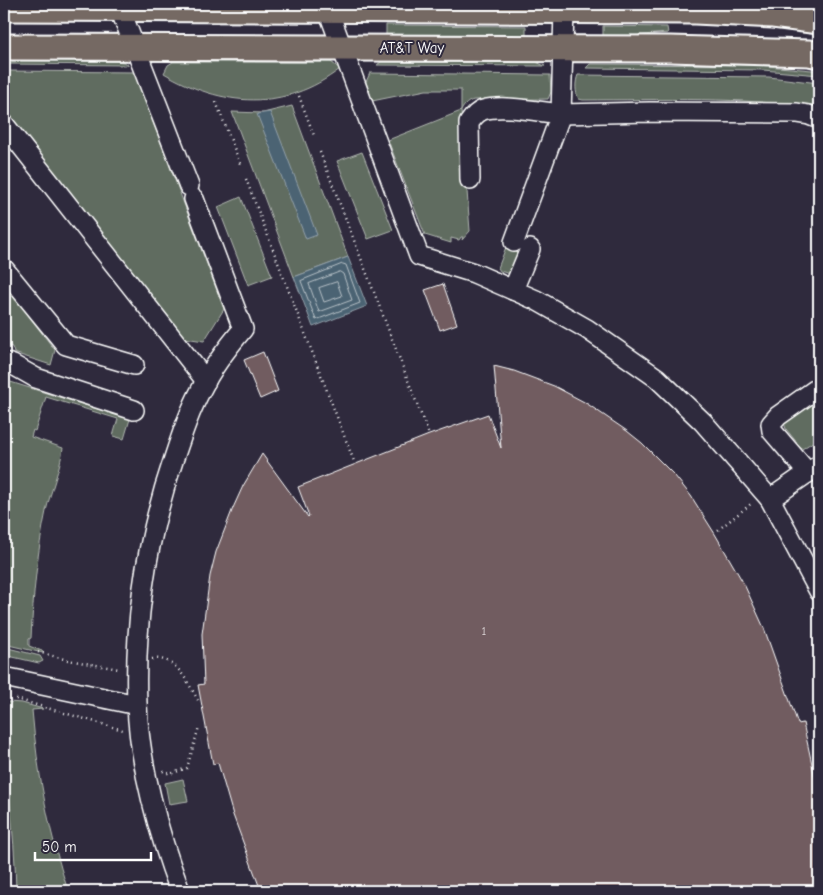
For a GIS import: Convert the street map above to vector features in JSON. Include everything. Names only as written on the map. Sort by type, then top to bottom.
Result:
[{"type":"main road","points":[[4,8],[695,11],[773,15],[819,21]]},
{"type":"main road","name":"AT&T Way","points":[[4,47],[670,49],[808,53],[819,55]]},
{"type":"lane","points":[[120,9],[243,329],[222,354],[186,421],[148,553],[138,633],[137,705],[143,757],[150,794],[167,855],[180,891]]},
{"type":"lane","points":[[328,10],[344,48],[420,256],[474,273],[561,313],[657,378],[715,436],[770,499],[819,591]]},
{"type":"lane","points":[[513,290],[522,245],[561,114],[564,11]]},
{"type":"lane","points":[[470,180],[469,123],[473,117],[482,111],[498,108],[561,114],[650,112],[797,113],[819,118]]},
{"type":"lane","points":[[4,124],[206,381]]},
{"type":"lane","points":[[4,269],[66,345],[134,365]]},
{"type":"lane","points":[[4,362],[36,378]]},
{"type":"lane","points":[[4,374],[36,378],[134,410]]},
{"type":"lane","points":[[770,499],[814,469],[772,431],[771,424],[778,416],[819,387]]},
{"type":"lane","points":[[4,676],[137,705]]},
{"type":"path","points":[[299,96],[315,138]]},
{"type":"path","points":[[216,102],[241,166]]},
{"type":"path","points":[[320,152],[429,435]]},
{"type":"path","points":[[246,179],[355,464]]},
{"type":"path","points":[[718,530],[738,515]]},
{"type":"path","points":[[38,652],[68,660],[125,670]]},
{"type":"path","points":[[147,659],[162,658],[181,670],[198,700]]},
{"type":"path","points":[[16,699],[130,732]]},
{"type":"path","points":[[157,769],[170,774],[187,768],[199,727]]},
{"type":"green space","points":[[386,25],[526,26],[526,38],[386,37]]},
{"type":"green space","points":[[603,26],[667,27],[668,33],[603,38]]},
{"type":"green space","points":[[4,60],[114,61],[124,62],[129,65],[4,64]]},
{"type":"green space","points":[[173,62],[331,62],[340,69],[319,83],[297,93],[253,100],[230,98],[208,93],[186,84],[164,73],[168,65]]},
{"type":"green space","points":[[381,62],[536,62],[545,66],[377,65]]},
{"type":"green space","points":[[590,64],[756,65],[819,71],[819,75],[763,70],[586,68]]},
{"type":"green space","points":[[4,71],[134,72],[224,309],[204,341],[185,338],[4,108]]},
{"type":"green space","points":[[370,73],[550,75],[551,92],[548,99],[474,100],[466,104],[461,111],[461,90],[426,90],[372,101],[366,82]]},
{"type":"green space","points":[[578,75],[769,77],[819,83],[819,109],[731,100],[583,100],[579,99],[577,94],[576,84]]},
{"type":"green space","points":[[292,106],[348,257],[294,277],[232,112],[263,113]]},
{"type":"green space","points":[[461,111],[470,231],[462,240],[463,237],[459,240],[451,238],[451,243],[425,235],[388,140]]},
{"type":"green space","points":[[362,152],[393,230],[368,239],[337,161]]},
{"type":"green space","points":[[241,197],[272,276],[248,285],[218,207]]},
{"type":"green space","points":[[506,247],[519,251],[510,274],[500,271],[498,268]]},
{"type":"green space","points":[[4,284],[55,350],[51,365],[14,353],[12,347],[4,344]]},
{"type":"green space","points":[[4,380],[130,419],[124,439],[113,436],[118,419],[46,397],[35,431],[33,430],[31,437],[63,448],[46,511],[40,543],[31,638],[29,639],[29,646],[43,653],[4,644]]},
{"type":"green space","points":[[819,398],[819,438],[802,449],[786,429],[784,423]]},
{"type":"green space","points":[[4,647],[40,656],[43,661],[39,663],[4,655]]},
{"type":"green space","points":[[8,702],[22,703],[43,709],[32,710],[37,756],[55,847],[68,891],[16,891],[4,728],[4,705]]},
{"type":"green space","points":[[183,779],[188,801],[169,804],[165,783]]},
{"type":"water","points":[[270,112],[317,235],[306,239],[257,114]]},
{"type":"water","points":[[348,257],[367,306],[313,327],[294,277]]},
{"type":"building","points":[[443,284],[457,324],[440,330],[425,290]]},
{"type":"building","points":[[263,352],[278,391],[260,399],[244,360]]},
{"type":"building","points":[[494,366],[514,371],[554,386],[586,403],[627,431],[642,443],[675,476],[691,496],[715,534],[744,584],[764,628],[798,724],[803,723],[819,796],[819,801],[816,801],[819,829],[819,891],[261,891],[233,815],[218,763],[213,764],[198,685],[204,684],[202,634],[210,576],[216,552],[233,508],[243,486],[262,454],[308,517],[298,487],[429,435],[488,414],[501,448]]}]
